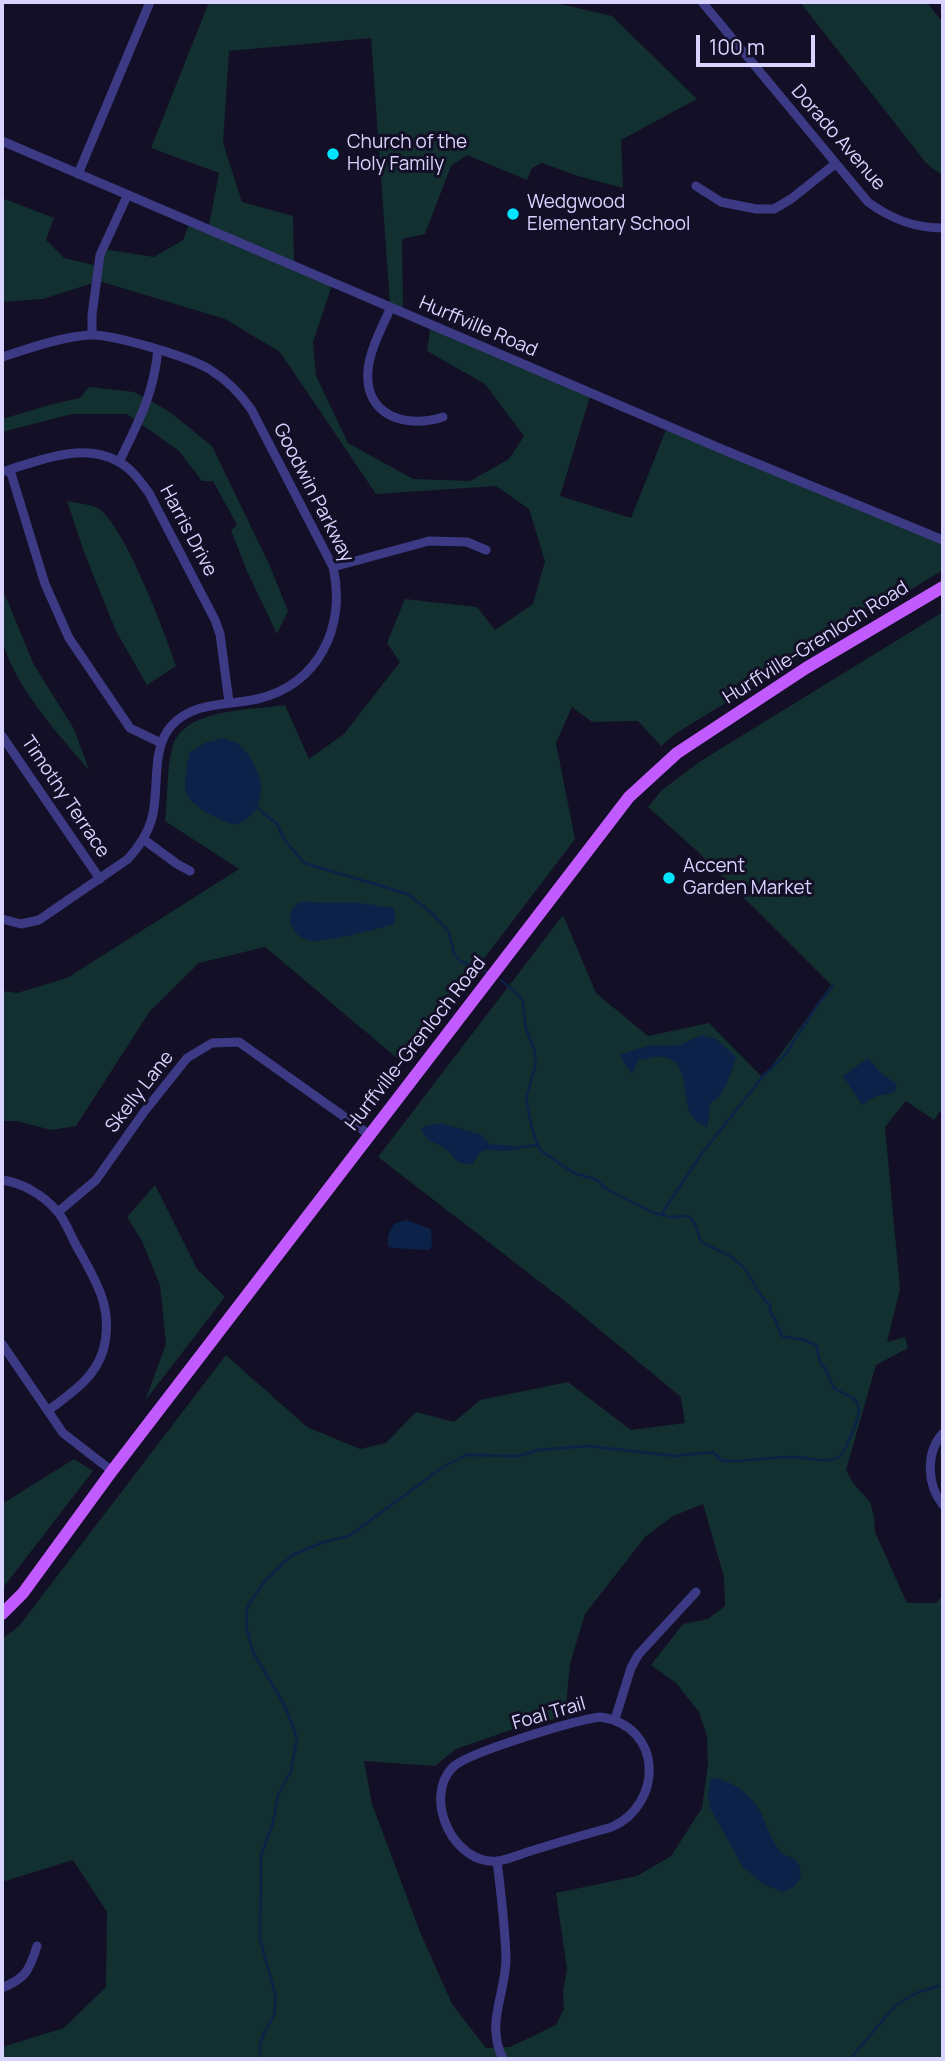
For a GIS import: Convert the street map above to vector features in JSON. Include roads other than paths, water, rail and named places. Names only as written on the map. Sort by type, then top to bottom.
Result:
[{"type":"main road","name":"Hurffville-Grenloch Road","points":[[2,1614],[23,1593],[112,1471],[629,797],[677,753],[806,668],[943,587]]},
{"type":"street","points":[[78,174],[150,2]]},
{"type":"street","name":"Dorado Avenue","points":[[702,2],[860,195],[887,215],[908,224],[943,228]]},
{"type":"street","name":"Hurffville Road","points":[[2,141],[390,309],[943,540]]},
{"type":"street","points":[[696,186],[721,202],[756,209],[774,209],[791,200],[835,164]]},
{"type":"street","points":[[92,335],[100,255],[127,196]]},
{"type":"street","points":[[390,309],[371,354],[368,369],[368,383],[373,396],[380,409],[397,419],[414,423],[443,417]]},
{"type":"street","name":"Goodwin Parkway","points":[[2,357],[49,342],[92,335],[124,340],[206,367],[238,390],[334,567],[337,605],[325,651],[310,670],[274,695],[195,708],[172,726],[161,743]]},
{"type":"street","points":[[2,919],[21,925],[39,920],[128,859],[143,839],[152,820],[161,743],[130,728],[69,638],[45,584],[6,471],[74,453],[96,454],[119,462],[146,407],[155,380],[158,350]]},
{"type":"street","name":"Harris Drive","points":[[119,462],[135,475],[149,493],[215,620],[220,634],[229,702]]},
{"type":"street","points":[[334,567],[429,541],[467,542],[486,550]]},
{"type":"street","name":"Timothy Terrace","points":[[2,736],[100,879]]},
{"type":"street","points":[[143,839],[190,871]]},
{"type":"street","name":"Skelly Lane","points":[[58,1212],[96,1180],[144,1112],[187,1058],[212,1043],[239,1042],[370,1135]]},
{"type":"street","points":[[2,1180],[19,1183],[58,1212],[100,1287],[107,1314],[107,1331],[102,1352],[90,1376],[49,1410]]},
{"type":"street","points":[[2,1344],[63,1433],[112,1471]]},
{"type":"street","points":[[943,1433],[934,1446],[930,1475],[937,1498],[943,1505]]},
{"type":"street","points":[[615,1719],[631,1668],[638,1655],[696,1592]]},
{"type":"street","name":"Foal Trail","points":[[600,1717],[615,1719],[634,1730],[646,1747],[648,1779],[633,1812],[612,1827],[497,1861],[472,1855],[454,1840],[440,1802],[442,1785],[452,1769],[462,1760],[474,1755],[583,1720],[600,1717]]},
{"type":"street","points":[[497,1861],[506,1961],[495,2021],[498,2046],[503,2059]]},
{"type":"street","points":[[2,1988],[24,1976],[30,1969],[37,1946]]},
{"type":"water","points":[[223,738],[236,743],[245,751],[260,779],[260,800],[256,809],[242,822],[234,825],[197,805],[186,793],[185,786],[189,753],[205,743]]},
{"type":"water","points":[[299,902],[360,903],[393,908],[395,924],[338,938],[308,940],[296,933],[290,919],[291,912]]},
{"type":"water","points":[[701,1035],[716,1039],[736,1057],[724,1089],[711,1102],[707,1128],[695,1120],[690,1112],[682,1075],[673,1061],[665,1057],[638,1060],[632,1075],[620,1056],[648,1046],[680,1045]]},
{"type":"water","points":[[868,1058],[881,1073],[897,1084],[895,1092],[876,1096],[862,1105],[843,1076]]},
{"type":"water","points":[[441,1123],[482,1135],[489,1144],[514,1146],[512,1151],[485,1150],[480,1152],[473,1163],[463,1164],[430,1140],[421,1130],[425,1126]]},
{"type":"water","points":[[406,1220],[431,1229],[432,1246],[429,1250],[388,1246],[388,1235],[394,1224]]},
{"type":"water","points":[[712,1778],[728,1782],[742,1790],[754,1802],[778,1849],[794,1859],[799,1866],[801,1876],[796,1885],[782,1892],[763,1884],[743,1867],[710,1808],[708,1796]]},
{"type":"waterway","points":[[255,806],[277,824],[284,839],[304,863],[408,894],[433,914],[449,932],[454,954],[460,961],[489,973]]},
{"type":"waterway","points":[[260,2059],[260,2044],[274,2015],[276,1997],[260,1939],[261,1856],[273,1823],[278,1795],[291,1771],[297,1738],[285,1706],[253,1652],[247,1629],[246,1613],[249,1604],[263,1583],[292,1555],[324,1542],[349,1536],[443,1467],[466,1455],[519,1456],[537,1450],[588,1446],[675,1456],[713,1452],[721,1460],[727,1461],[788,1457],[830,1460],[842,1454],[856,1423],[859,1408],[857,1403],[834,1388],[820,1362],[816,1345],[782,1336],[770,1313],[770,1305],[744,1268],[729,1256],[701,1242],[696,1226],[689,1216],[670,1217],[652,1212],[605,1188],[597,1180],[574,1173],[540,1150],[532,1129],[526,1098],[536,1064],[534,1048],[526,1029],[523,1001],[501,980]]},
{"type":"waterway","points":[[661,1215],[703,1152],[764,1075],[785,1055],[833,986]]},
{"type":"waterway","points":[[509,1149],[537,1145]]},
{"type":"waterway","points":[[850,2059],[895,2006],[916,1993],[943,1985]]},
{"type":"place","name":"Church of the Holy Family","points":[[333,154]]},
{"type":"place","name":"Wedgwood Elementary School","points":[[513,214]]},
{"type":"place","name":"Accent Garden Market","points":[[669,878]]}]
